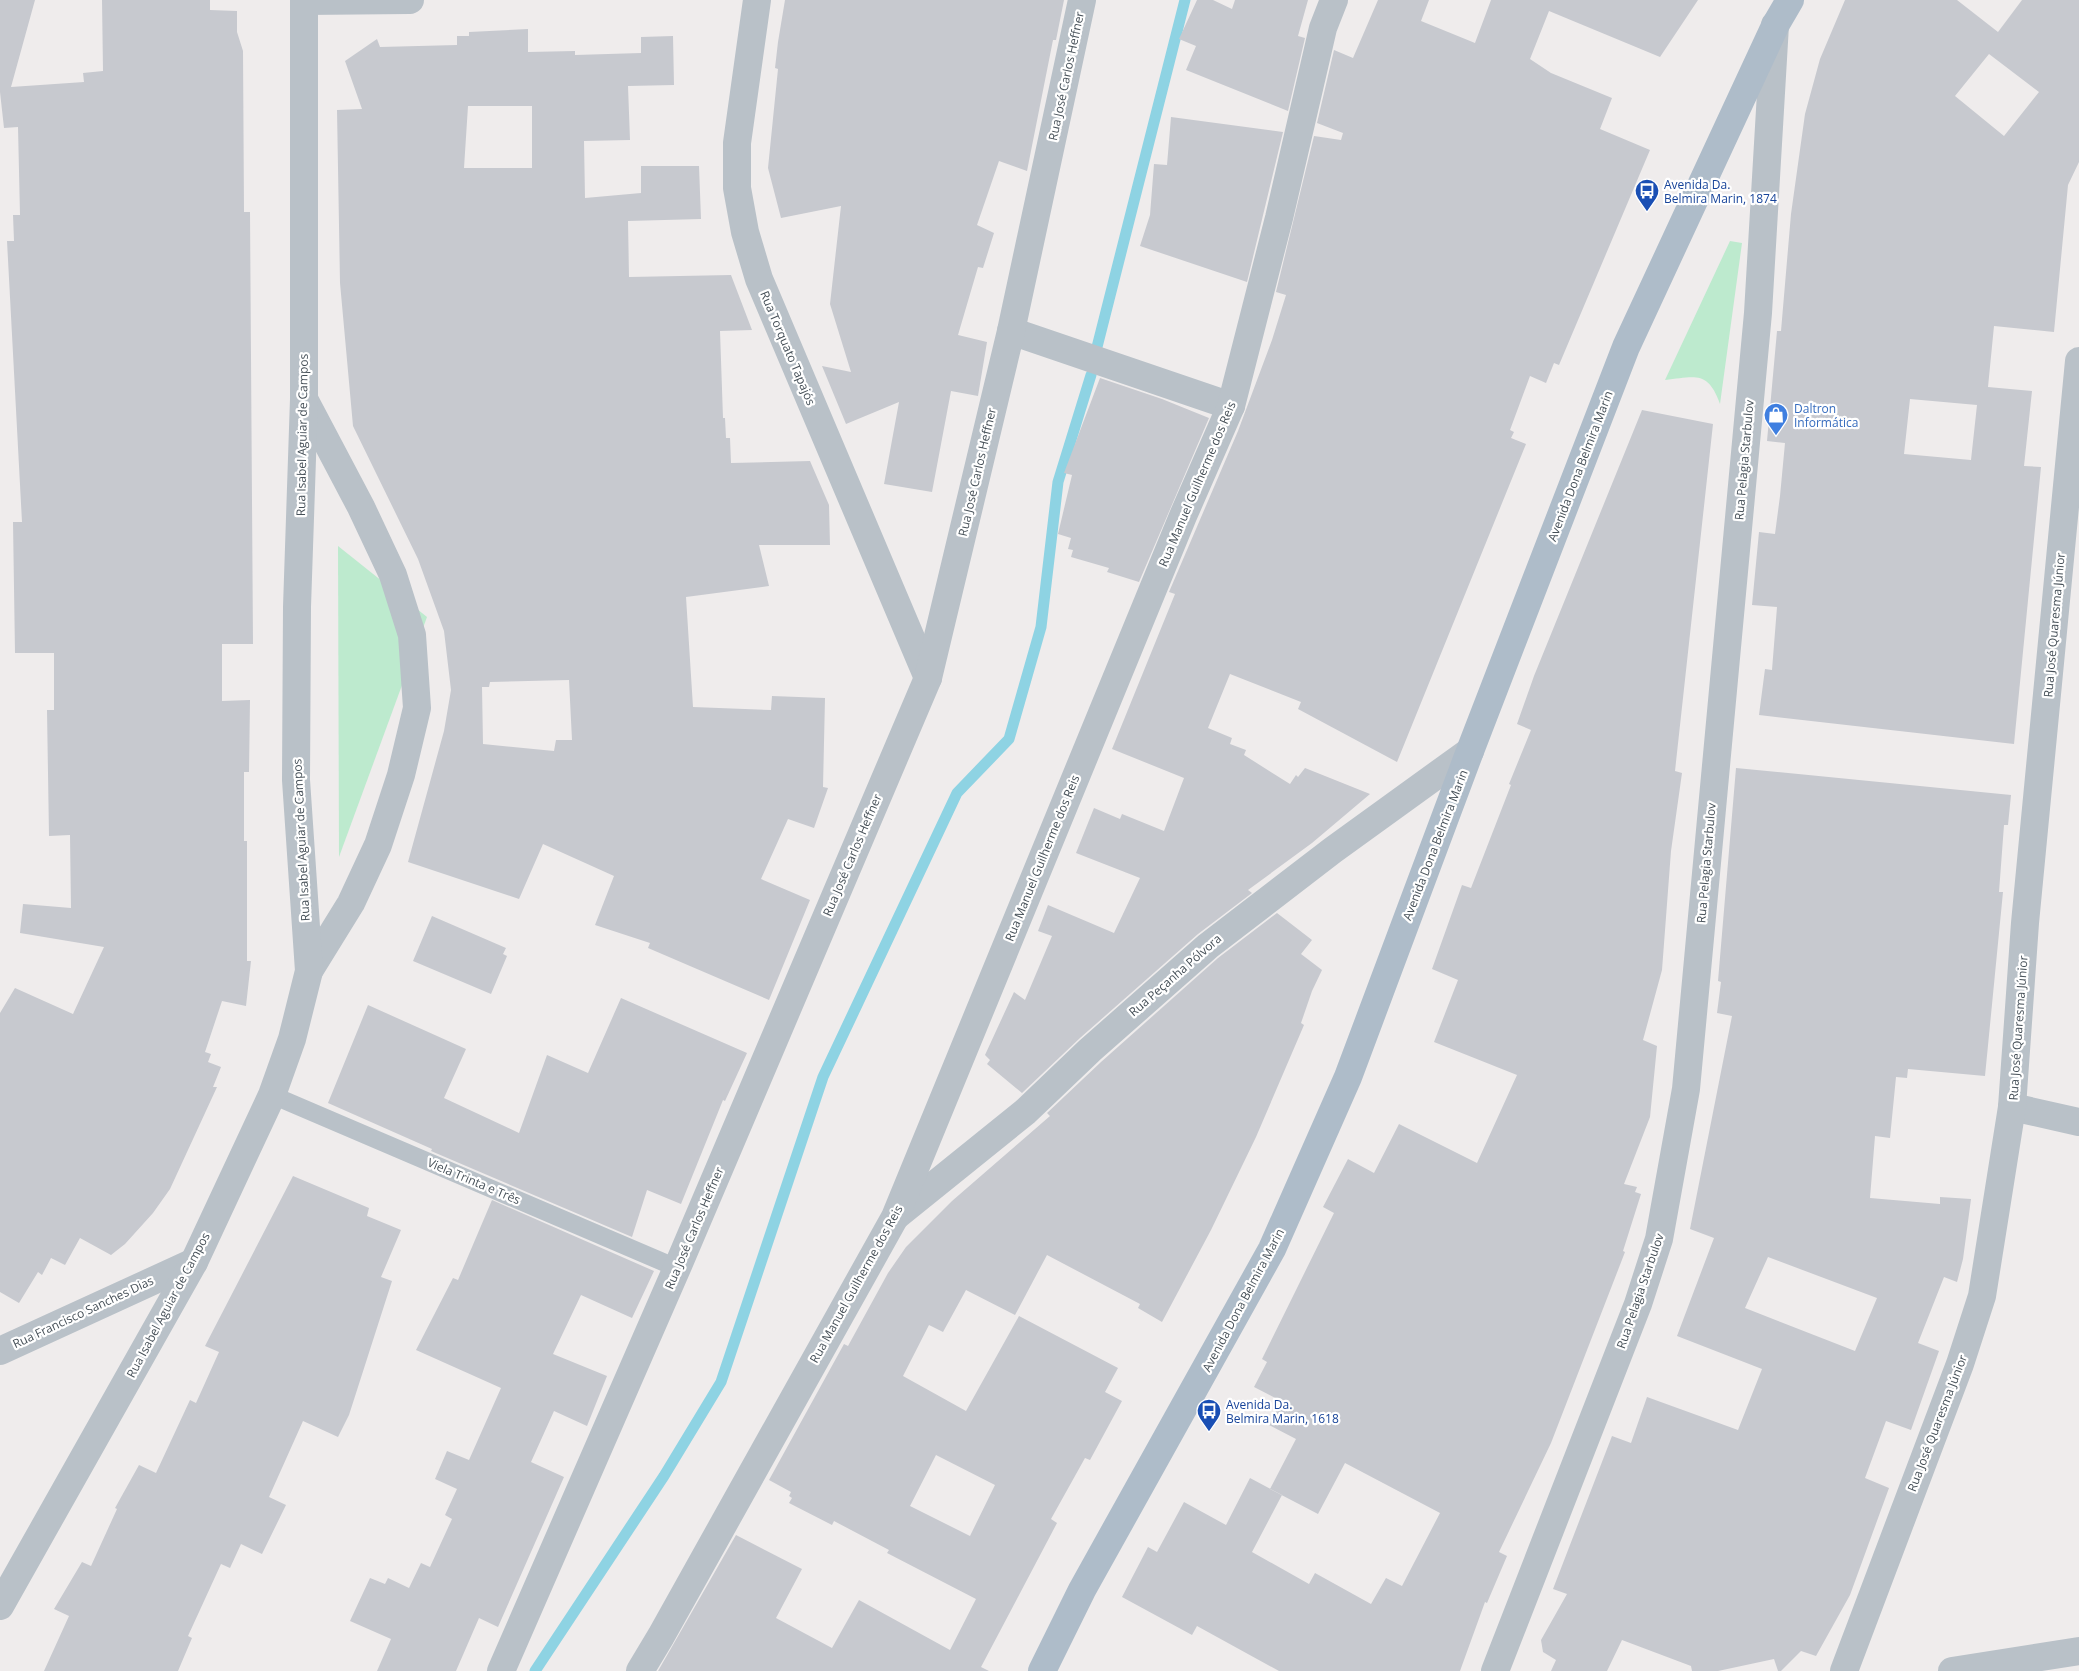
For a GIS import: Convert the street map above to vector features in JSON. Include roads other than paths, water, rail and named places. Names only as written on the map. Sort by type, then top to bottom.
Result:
[{"type":"main road","name":"Avenida Dona Belmira Marin","points":[[1042,1671],[1082,1590],[1272,1249],[1348,1077],[1470,751],[1626,347],[1776,24],[1790,0]]},
{"type":"street","points":[[304,0],[410,0]]},
{"type":"street","name":"Rua Isabel Aguiar de Campos","points":[[0,1606],[194,1262],[272,1095],[292,1039],[309,971],[296,780],[297,607],[304,399],[304,0]]},
{"type":"street","name":"Rua Torquato Tapajós","points":[[757,0],[737,143],[738,188],[745,232],[763,288],[928,678]]},
{"type":"street","name":"Rua José Carlos Heffner","points":[[500,1671],[677,1268],[928,678],[1011,331],[1082,0]]},
{"type":"street","name":"Rua Manuel Guilherme dos Reis","points":[[640,1671],[895,1217],[1179,525],[1231,406],[1279,218],[1320,37],[1334,0]]},
{"type":"street","name":"Rua Pelagia Starbulov","points":[[1495,1671],[1638,1304],[1660,1239],[1673,1173],[1686,1089],[1758,313],[1776,24]]},
{"type":"street","points":[[1011,331],[1231,406]]},
{"type":"street","name":"Rua José Quaresma Júnior","points":[[1844,1671],[1960,1364],[1982,1296],[2012,1107],[2026,913],[2079,361]]},
{"type":"street","points":[[304,399],[361,507],[393,575],[412,635],[417,708],[401,775],[378,845],[351,903],[309,971]]},
{"type":"street","name":"Rua Peçanha Pólvora","points":[[895,1217],[1025,1112],[1090,1050],[1208,946],[1333,850],[1470,751]]},
{"type":"street","points":[[2012,1107],[2079,1122]]},
{"type":"street","name":"Rua Francisco Sanches Dias","points":[[0,1351],[194,1262]]},
{"type":"street","points":[[1957,1671],[2079,1651]]},
{"type":"lane","name":"Viela Trinta e Três","points":[[272,1095],[677,1268]]},
{"type":"waterway","points":[[1096,351],[1185,0]]},
{"type":"waterway","points":[[535,1671],[664,1476],[721,1382],[823,1077],[957,793],[1009,739],[1041,627],[1058,482],[1091,375]]},
{"type":"place","name":"Avenida Da. Belmira Marin, 1874","points":[[1647,212]]},
{"type":"place","name":"Daltron Informática","points":[[1776,436]]},
{"type":"place","name":"Avenida Da. Belmira Marin, 1618","points":[[1209,1432]]}]
